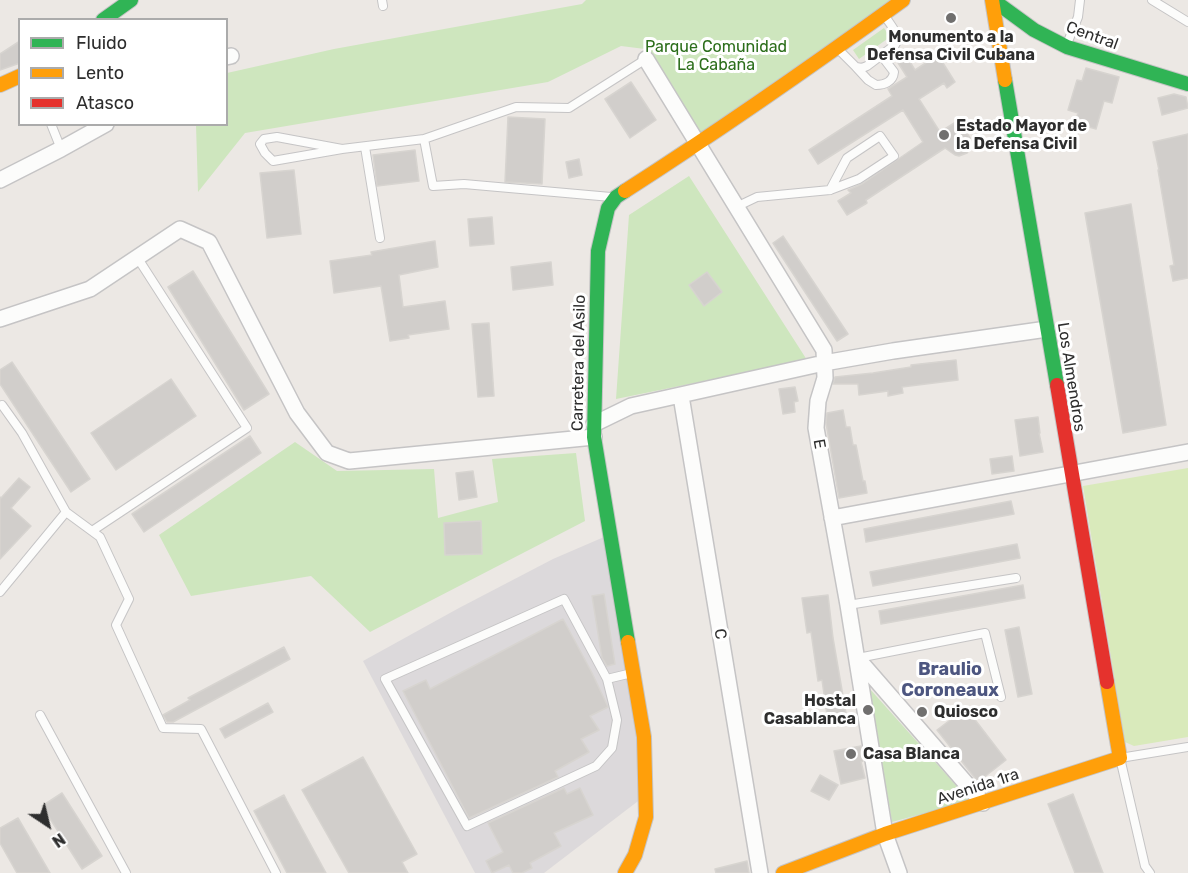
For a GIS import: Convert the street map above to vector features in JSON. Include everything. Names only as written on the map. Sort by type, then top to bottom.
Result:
[{"type":"street","points":[[106,18],[131,0]]},
{"type":"street","points":[[616,197],[697,145],[903,0]]},
{"type":"street","name":"Central","points":[[992,0],[1034,30],[1067,46],[1188,84]]},
{"type":"street","name":"Los Almendros","points":[[992,0],[1120,759]]},
{"type":"street","name":"E","points":[[646,59],[824,350],[825,378],[818,401],[816,428],[848,605],[885,834],[899,873]]},
{"type":"street","points":[[0,85],[18,77]]},
{"type":"street","points":[[0,180],[102,126]]},
{"type":"street","name":"Carretera del Asilo","points":[[616,197],[608,208],[598,251],[594,430],[644,737],[646,817],[634,855],[625,873]]},
{"type":"street","points":[[0,319],[90,289],[180,228],[209,242],[297,413],[327,453],[349,461],[594,430],[631,406],[824,363],[1047,329]]},
{"type":"street","name":"C","points":[[681,396],[760,873]]},
{"type":"street","points":[[832,518],[1188,452]]},
{"type":"street","points":[[856,658],[983,803]]},
{"type":"street","name":"Avenida 1ra","points":[[783,873],[885,834],[1120,759]]},
{"type":"lane","points":[[1067,46],[1078,17],[1080,0]]},
{"type":"lane","points":[[1152,0],[1188,22]]},
{"type":"lane","points":[[856,67],[867,66],[898,41],[898,36],[884,13]]},
{"type":"lane","points":[[837,48],[868,80],[876,85],[887,83],[892,79],[894,72],[881,55]]},
{"type":"lane","points":[[342,149],[277,137],[264,139],[260,144],[273,161],[342,149],[424,139],[516,107],[569,108],[646,59]]},
{"type":"lane","points":[[52,126],[61,149]]},
{"type":"lane","points":[[736,207],[757,197],[830,190],[859,179],[894,156],[880,136],[847,158],[830,190]]},
{"type":"lane","points":[[424,139],[433,186],[464,184],[616,197]]},
{"type":"lane","points":[[365,147],[380,238]]},
{"type":"lane","points":[[92,531],[247,428],[137,257]]},
{"type":"lane","points":[[2,405],[22,433],[66,512],[100,537],[129,599],[116,625],[163,728],[201,729],[276,873]]},
{"type":"lane","points":[[0,592],[66,512]]},
{"type":"lane","points":[[848,605],[1016,578]]},
{"type":"lane","points":[[564,599],[607,679],[617,720],[612,748],[596,766],[466,826],[385,680],[564,599]]},
{"type":"lane","points":[[856,658],[986,633],[1001,697]]},
{"type":"lane","points":[[607,679],[634,673]]},
{"type":"lane","points":[[40,715],[126,873]]},
{"type":"lane","name":"Avenida 1ra","points":[[1120,759],[1188,747]]},
{"type":"lane","points":[[1120,759],[1147,871]]},
{"type":"shaded area","points":[[611,534],[646,795],[544,873],[475,873],[363,661],[553,559]]},
{"type":"green space","name":"Parque Comunidad La Cabaña","points":[[586,0],[893,0],[699,134],[645,49],[621,46],[548,82],[245,133],[198,192],[196,126],[228,126],[228,73],[334,49],[582,4]]},
{"type":"green space","points":[[884,28],[890,37],[859,59],[853,50]]},
{"type":"green space","points":[[689,176],[807,360],[616,399],[629,215]]},
{"type":"green space","points":[[295,442],[337,471],[434,469],[438,518],[498,502],[492,459],[576,453],[585,521],[370,632],[311,576],[191,596],[159,535]]},
{"type":"green space","points":[[1188,468],[1188,737],[1134,746],[1125,742],[1083,486]]},
{"type":"green space","points":[[869,688],[970,801],[892,822]]},
{"type":"building","points":[[18,42],[18,64],[0,70],[0,54]]},
{"type":"building","name":"Estado Mayor de la Defensa Civil","points":[[904,52],[915,70],[938,55],[955,82],[947,88],[944,83],[919,99],[940,132],[959,120],[972,146],[967,153],[959,156],[945,148],[847,215],[838,201],[851,193],[848,190],[862,184],[923,142],[903,110],[818,164],[809,150],[892,96],[888,89],[907,77],[895,58]]},
{"type":"building","points":[[1086,68],[1119,77],[1112,103],[1104,101],[1096,129],[1075,123],[1078,113],[1068,110],[1077,80],[1082,81]]},
{"type":"building","points":[[631,82],[656,120],[630,138],[605,99]]},
{"type":"building","points":[[1174,94],[1186,97],[1188,108],[1162,115],[1158,98]]},
{"type":"building","points":[[508,117],[545,119],[542,184],[505,182]]},
{"type":"building","points":[[1188,134],[1188,278],[1173,281],[1170,266],[1174,265],[1153,142]]},
{"type":"building","points":[[415,150],[419,181],[377,186],[373,155]]},
{"type":"building","points":[[579,159],[582,175],[569,178],[566,162]]},
{"type":"building","points":[[294,170],[301,234],[267,238],[260,173]]},
{"type":"building","points":[[1131,204],[1166,425],[1123,433],[1085,213]]},
{"type":"building","points":[[492,217],[494,244],[470,246],[468,219]]},
{"type":"building","points":[[783,236],[848,334],[837,341],[773,243]]},
{"type":"building","points":[[435,241],[438,267],[399,275],[403,307],[445,301],[449,329],[408,335],[409,338],[390,341],[381,286],[334,293],[330,261],[372,255],[371,252]]},
{"type":"building","points":[[551,262],[553,285],[513,290],[511,267]]},
{"type":"building","points":[[193,271],[269,394],[244,410],[168,287]]},
{"type":"building","points":[[707,272],[722,292],[704,306],[689,285]]},
{"type":"building","points":[[489,323],[494,396],[478,397],[472,324]]},
{"type":"building","points":[[956,360],[958,380],[902,387],[903,393],[888,396],[888,391],[859,395],[858,384],[833,384],[835,377]]},
{"type":"building","points":[[12,362],[90,479],[71,492],[0,384],[0,370]]},
{"type":"building","points":[[171,379],[196,416],[116,470],[91,433]]},
{"type":"building","points":[[795,387],[798,401],[794,402],[795,412],[783,414],[779,389]]},
{"type":"building","points":[[843,410],[846,427],[850,427],[853,445],[856,445],[867,493],[839,498],[826,423],[827,413]]},
{"type":"building","points":[[1038,417],[1043,452],[1020,456],[1015,420]]},
{"type":"building","points":[[250,436],[261,453],[144,532],[132,514]]},
{"type":"building","points":[[1012,456],[1014,471],[992,474],[990,459]]},
{"type":"building","points":[[473,471],[477,497],[459,500],[456,473]]},
{"type":"building","points":[[19,478],[30,487],[11,508],[31,526],[0,559],[0,497]]},
{"type":"building","points":[[1011,501],[1014,514],[866,542],[864,529]]},
{"type":"building","points":[[481,521],[482,554],[445,555],[444,523]]},
{"type":"building","points":[[1017,544],[1020,558],[873,586],[870,572]]},
{"type":"building","points":[[1023,585],[1025,598],[881,624],[879,611]]},
{"type":"building","points":[[604,594],[615,664],[607,666],[602,658],[592,596]]},
{"type":"building","points":[[828,595],[847,719],[828,722],[822,680],[818,681],[811,632],[807,633],[802,598]]},
{"type":"building","points":[[563,619],[608,707],[590,716],[599,730],[581,739],[589,752],[555,771],[558,777],[469,818],[403,691],[426,680],[430,689]]},
{"type":"building","points":[[1019,627],[1032,694],[1018,697],[1005,630]]},
{"type":"building","points":[[284,647],[290,659],[173,722],[167,722],[163,715],[190,700],[188,698]]},
{"type":"building","points":[[268,703],[273,712],[225,738],[220,729]]},
{"type":"building","points":[[966,708],[1006,760],[978,782],[937,730]]},
{"type":"building","points":[[861,746],[863,761],[861,762],[865,778],[841,784],[834,751]]},
{"type":"building","points":[[363,757],[417,854],[402,862],[408,873],[349,873],[302,790]]},
{"type":"building","points":[[820,775],[838,785],[829,800],[811,791]]},
{"type":"building","points":[[564,788],[567,794],[580,788],[593,815],[554,833],[561,846],[530,863],[532,868],[522,873],[513,873],[509,865],[492,873],[486,861],[503,852],[488,823]]},
{"type":"building","points":[[62,793],[102,856],[82,869],[42,806]]},
{"type":"building","points":[[1073,794],[1103,873],[1075,873],[1048,804]]},
{"type":"building","points":[[284,795],[326,873],[287,873],[254,811]]},
{"type":"building","points":[[18,818],[50,873],[17,873],[0,843],[0,828]]},
{"type":"building","points":[[747,861],[749,873],[716,873],[715,869]]},
{"type":"traffic: fast","points":[[106,18],[131,0]]},
{"type":"traffic: fast","points":[[993,0],[1034,30],[1067,47],[1188,84]]},
{"type":"traffic: fast","points":[[1005,80],[1057,385]]},
{"type":"traffic: fast","points":[[625,191],[616,197],[608,208],[598,251],[594,437],[628,642]]},
{"type":"traffic: slow","points":[[625,191],[766,97],[903,0]]},
{"type":"traffic: slow","points":[[992,0],[1005,80]]},
{"type":"traffic: slow","points":[[0,85],[18,77]]},
{"type":"traffic: slow","points":[[625,873],[635,855],[646,817],[644,737],[628,642]]},
{"type":"traffic: slow","points":[[783,873],[885,834],[1120,758],[1107,682]]},
{"type":"traffic: jam","points":[[1057,385],[1107,682]]},
{"type":"place","name":"Monumento a la Defensa Civil Cubana","points":[[951,18]]},
{"type":"place","name":"Estado Mayor de la Defensa Civil","points":[[944,135]]},
{"type":"place","name":"Hostal Casablanca","points":[[868,710]]},
{"type":"place","name":"Quiosco","points":[[922,712]]},
{"type":"place","name":"Casa Blanca","points":[[851,754]]},
{"type":"district","name":"Braulio Coroneaux","points":[[950,680]]}]
